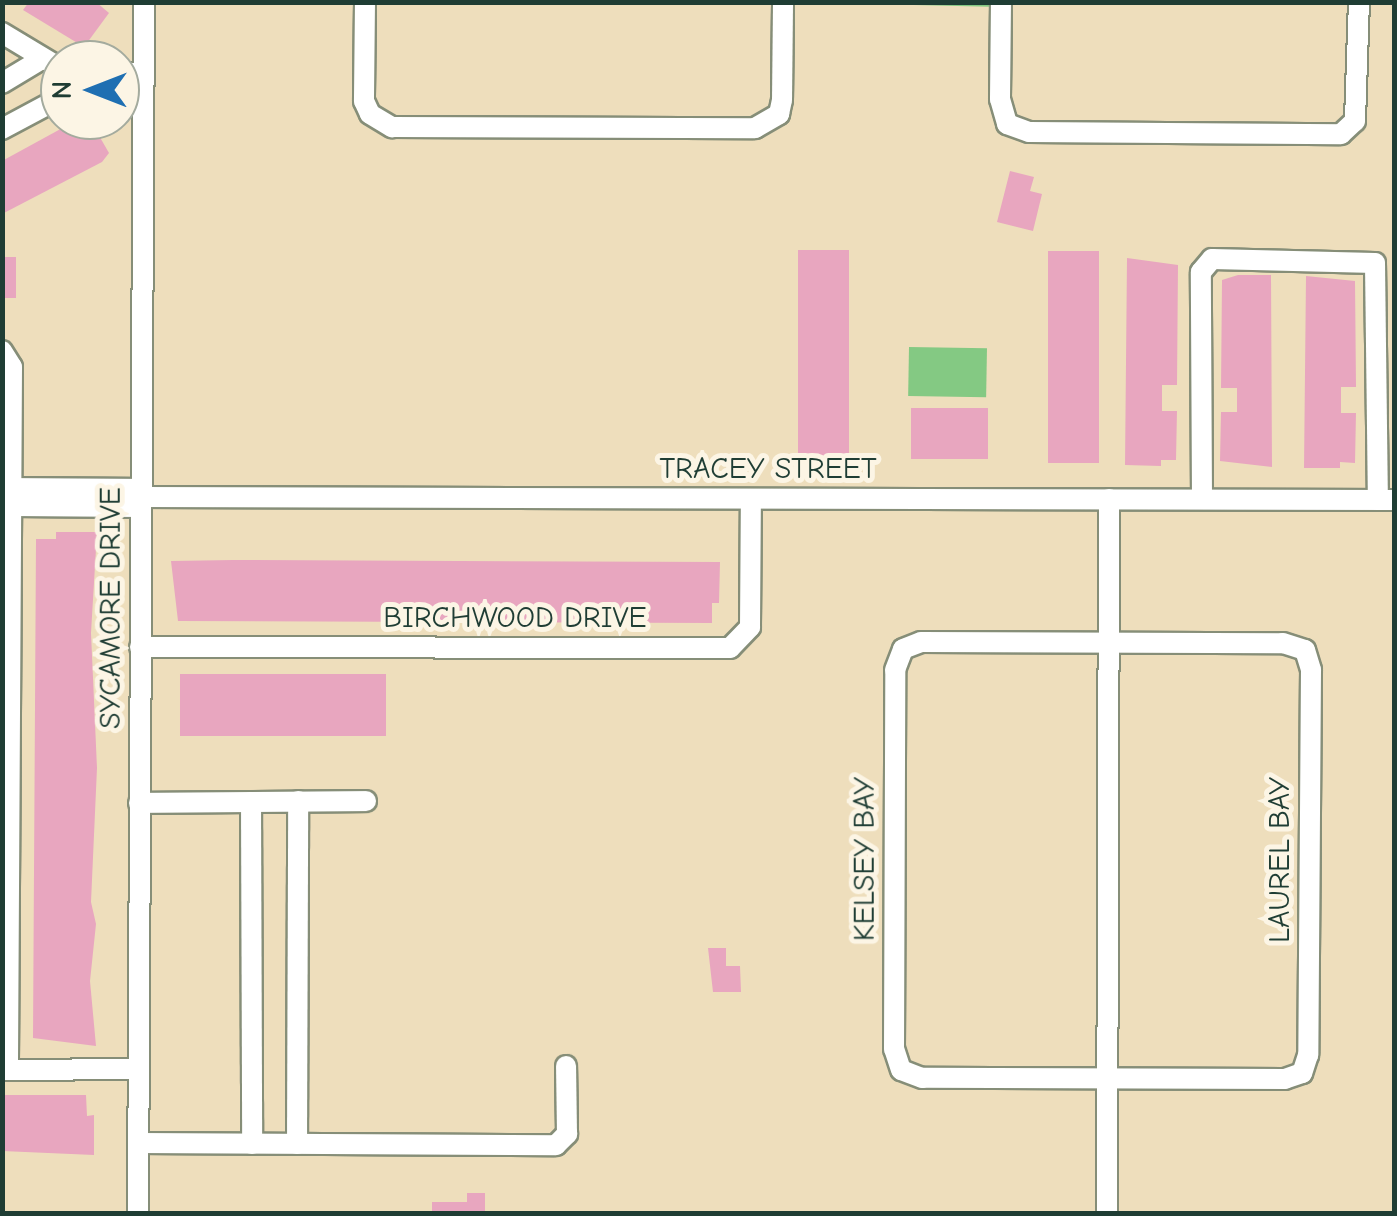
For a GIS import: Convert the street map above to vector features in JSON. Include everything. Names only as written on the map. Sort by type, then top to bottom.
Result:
[{"type":"street","name":"SYCAMORE DRIVE","points":[[138,1214],[144,2]]},
{"type":"street","points":[[364,2],[364,101],[370,114],[392,127],[755,128],[779,114],[783,2]]},
{"type":"street","points":[[1001,2],[1000,98],[1007,124],[1028,132],[1341,134],[1354,121],[1359,2]]},
{"type":"street","points":[[2,33],[40,56]]},
{"type":"street","points":[[2,82],[40,67]]},
{"type":"street","points":[[2,129],[40,109]]},
{"type":"street","points":[[1202,499],[1202,272],[1212,259],[1366,260],[1379,272],[1386,500]]},
{"type":"street","points":[[2,351],[12,367],[5,1070],[137,1069]]},
{"type":"street","name":"TRACEY STREET","points":[[12,497],[1386,500]]},
{"type":"street","name":"BIRCHWOOD DRIVE","points":[[140,647],[730,648],[750,627],[751,499]]},
{"type":"street","points":[[1107,1214],[1110,499]]},
{"type":"street","name":"KELSEY BAY","points":[[1108,1080],[916,1077],[901,1070],[894,1048],[899,655],[921,642],[1109,641]]},
{"type":"street","name":"LAUREL BAY","points":[[1108,1080],[1284,1079],[1305,1068],[1312,670],[1305,650],[1288,643],[1109,641]]},
{"type":"street","points":[[297,1144],[298,801]]},
{"type":"street","points":[[139,803],[366,801]]},
{"type":"street","points":[[251,802],[252,1144]]},
{"type":"street","points":[[138,1143],[556,1145],[567,1134],[566,1066]]},
{"type":"green space","points":[[783,2],[1001,3],[1001,7]]},
{"type":"green space","points":[[909,347],[987,348],[986,397],[908,396]]},
{"type":"building","points":[[29,2],[96,2],[109,13],[89,40],[72,40],[23,10]]},
{"type":"building","points":[[40,140],[102,140],[109,153],[102,162],[2,214],[2,161]]},
{"type":"building","points":[[1010,171],[1034,177],[1030,191],[1042,194],[1033,231],[997,222]]},
{"type":"building","points":[[798,250],[849,250],[849,462],[798,462]]},
{"type":"building","points":[[1048,251],[1099,251],[1099,463],[1048,463]]},
{"type":"building","points":[[2,257],[16,257],[16,298],[2,298]]},
{"type":"building","points":[[1127,258],[1178,265],[1177,385],[1162,385],[1162,411],[1177,411],[1176,460],[1161,460],[1161,466],[1125,465]]},
{"type":"building","points":[[1238,275],[1271,275],[1272,467],[1220,461],[1221,412],[1237,412],[1237,388],[1221,388],[1222,280]]},
{"type":"building","points":[[1306,276],[1355,281],[1356,387],[1341,387],[1341,413],[1356,413],[1355,463],[1340,462],[1340,468],[1304,468]]},
{"type":"building","points":[[911,408],[988,408],[988,459],[911,459]]},
{"type":"building","points":[[56,532],[97,532],[91,633],[97,768],[91,902],[96,924],[90,981],[96,1046],[33,1038],[36,539],[56,539]]},
{"type":"building","points":[[171,561],[720,562],[719,603],[712,603],[712,623],[178,621]]},
{"type":"building","points":[[180,674],[386,674],[386,736],[180,736]]},
{"type":"building","points":[[708,948],[726,948],[726,966],[740,966],[741,992],[713,992]]},
{"type":"building","points":[[2,1095],[86,1095],[87,1116],[94,1115],[94,1155],[2,1151]]},
{"type":"building","points":[[467,1193],[485,1193],[485,1214],[432,1214],[432,1202],[467,1202]]}]
